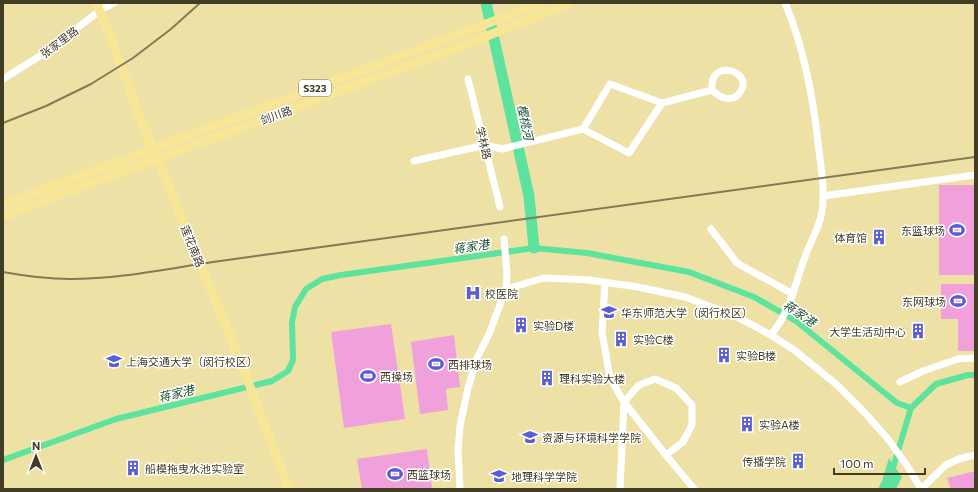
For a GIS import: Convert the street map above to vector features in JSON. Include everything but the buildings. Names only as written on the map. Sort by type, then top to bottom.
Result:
[{"type":"main road","name":"剑川路","points":[[3,205],[542,3]]},
{"type":"main road","name":"剑川路","points":[[3,216],[477,40],[570,3]]},
{"type":"main road","name":"莲花南路","points":[[97,7],[105,22],[134,102],[243,368],[289,489]]},
{"type":"street","name":"张家里路","points":[[3,79],[48,51],[97,7],[114,3]]},
{"type":"street","points":[[772,335],[792,297],[806,253],[818,226],[823,196],[816,119],[803,59],[791,17],[785,3]]},
{"type":"street","points":[[724,69],[731,70],[741,78],[742,88],[738,96],[730,99],[724,99],[712,90],[711,84],[713,78],[718,72],[724,69]]},
{"type":"street","name":"学林路","points":[[468,79],[500,207]]},
{"type":"street","points":[[414,161],[485,146],[502,149],[583,128],[610,84],[662,103],[712,90]]},
{"type":"street","points":[[583,128],[629,154],[662,103]]},
{"type":"street","points":[[823,196],[975,175]]},
{"type":"street","points":[[711,230],[737,263],[792,297]]},
{"type":"street","points":[[460,489],[458,452],[460,426],[468,388],[477,358],[489,334],[506,289],[507,268],[504,239]]},
{"type":"street","points":[[506,289],[544,278],[589,280],[638,287],[685,297],[733,315],[772,335],[794,350],[836,384],[888,439],[908,467],[921,489],[946,465],[959,459],[975,455]]},
{"type":"street","points":[[605,282],[602,332],[610,378],[624,402],[694,489]]},
{"type":"street","points":[[900,382],[923,371],[958,359],[975,358]]},
{"type":"street","points":[[620,489],[624,402],[639,385],[655,378],[676,388],[692,405],[692,425],[683,442],[666,455]]},
{"type":"shaded area","name":"东篮球场","points":[[939,185],[975,185],[975,275],[939,275]]},
{"type":"shaded area","name":"东网球场","points":[[941,284],[975,284],[975,351],[958,351],[958,319],[941,319]]},
{"type":"shaded area","name":"西操场","points":[[391,324],[405,419],[344,428],[331,332]]},
{"type":"shaded area","name":"西排球场","points":[[454,335],[460,387],[446,389],[448,410],[420,414],[411,342]]},
{"type":"shaded area","name":"西篮球场","points":[[427,449],[432,489],[362,489],[357,459]]},
{"type":"shaded area","points":[[889,458],[902,477],[896,489],[878,489],[882,481]]},
{"type":"shaded area","points":[[975,471],[975,489],[951,489],[947,478]]},
{"type":"waterway","name":"樱桃河","points":[[486,3],[529,196],[534,248]]},
{"type":"waterway","name":"蒋家港","points":[[3,460],[116,419],[272,381],[288,371],[293,360],[292,322],[295,307],[306,289],[322,279],[341,275],[534,248],[587,253],[689,272],[754,297],[796,321],[897,403],[911,408],[936,384],[968,375],[975,375]]},
{"type":"waterway","name":"樱桃河","points":[[892,471],[911,408]]},
{"type":"railway","points":[[3,123],[46,106],[91,84],[133,58],[171,29],[200,3]]},
{"type":"railway","points":[[3,272],[62,279],[88,279],[124,275],[975,157]]},
{"type":"place","name":"东篮球场","points":[[957,230]]},
{"type":"place","name":"体育馆","points":[[879,237]]},
{"type":"place","name":"校医院","points":[[473,293]]},
{"type":"place","name":"东网球场","points":[[958,301]]},
{"type":"place","name":"华东师范大学（闵行校区）","points":[[609,312]]},
{"type":"place","name":"实验D楼","points":[[521,325]]},
{"type":"place","name":"大学生活动中心","points":[[918,331]]},
{"type":"place","name":"实验C楼","points":[[621,339]]},
{"type":"place","name":"实验B楼","points":[[724,355]]},
{"type":"place","name":"上海交通大学（闵行校区）","points":[[114,361]]},
{"type":"place","name":"西排球场","points":[[436,364]]},
{"type":"place","name":"西操场","points":[[368,376]]},
{"type":"place","name":"理科实验大楼","points":[[547,378]]},
{"type":"place","name":"实验A楼","points":[[747,424]]},
{"type":"place","name":"资源与环境科学学院","points":[[530,437]]},
{"type":"place","name":"传播学院","points":[[798,461]]},
{"type":"place","name":"船模拖曳水池实验室","points":[[133,468]]},
{"type":"place","name":"西篮球场","points":[[395,474]]},
{"type":"place","name":"地理科学学院","points":[[499,476]]}]
